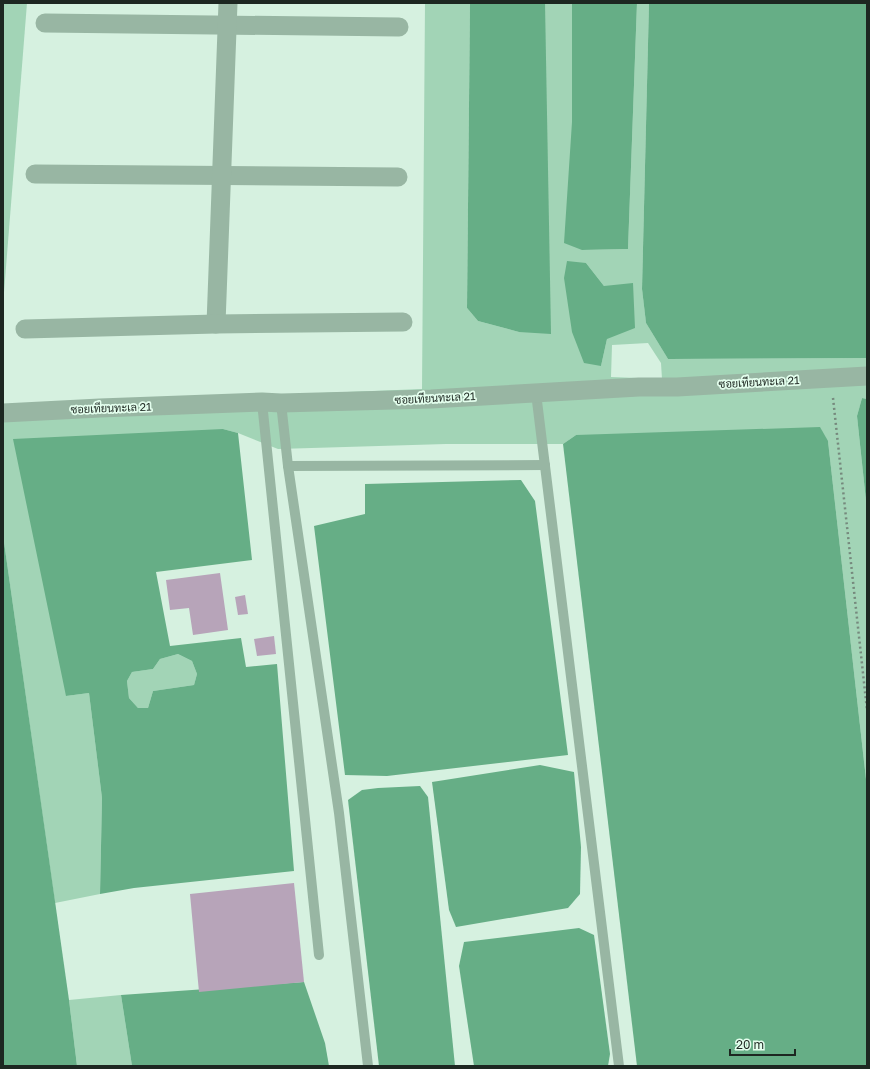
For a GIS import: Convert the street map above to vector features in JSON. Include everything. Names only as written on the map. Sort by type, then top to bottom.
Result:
[{"type":"street","points":[[216,324],[228,3]]},
{"type":"street","points":[[45,23],[399,27]]},
{"type":"street","points":[[35,174],[398,177]]},
{"type":"street","points":[[25,329],[216,324],[403,322]]},
{"type":"street","name":"ซอยเทียนทะเล 21","points":[[3,413],[262,402],[281,403],[431,399],[867,376]]},
{"type":"lane","points":[[536,393],[619,1066]]},
{"type":"lane","points":[[262,402],[319,955]]},
{"type":"lane","points":[[281,403],[288,466],[339,813],[368,1066]]},
{"type":"lane","points":[[288,466],[545,465]]},
{"type":"path","points":[[831,378],[867,710]]},
{"type":"shaded area","points":[[3,3],[27,3],[3,305]]},
{"type":"shaded area","points":[[425,3],[470,3],[467,308],[478,321],[519,332],[545,63],[545,3],[572,3],[572,122],[582,250],[628,249],[637,3],[649,3],[642,289],[646,323],[668,359],[867,358],[867,399],[862,398],[857,416],[867,510],[867,788],[828,441],[576,435],[563,444],[446,444],[278,449],[238,433],[223,429],[66,696],[89,693],[102,798],[100,894],[55,903],[3,535],[3,406],[422,389]],"holes":[[[586,263],[604,286],[607,339],[601,366]],[[648,343],[661,363],[662,379],[611,377],[612,345]]]},
{"type":"shaded area","points":[[470,3],[545,3],[551,334],[519,332],[478,321],[467,308]]},
{"type":"shaded area","points":[[572,3],[637,3],[628,249],[582,250],[564,243],[572,122]]},
{"type":"shaded area","points":[[649,3],[867,3],[867,358],[668,359],[646,323],[642,289]]},
{"type":"shaded area","points":[[567,261],[586,263],[604,286],[633,283],[635,328],[607,339],[601,366],[584,363],[572,332],[564,278]]},
{"type":"shaded area","points":[[862,398],[867,399],[867,510],[857,416]]},
{"type":"shaded area","points":[[820,427],[828,441],[867,788],[867,1066],[637,1066],[563,444],[576,435]]},
{"type":"shaded area","points":[[223,429],[238,433],[252,560],[156,572],[170,646],[241,638],[246,667],[277,664],[294,871],[134,888],[100,894],[102,798],[89,693],[66,696],[13,439]],"holes":[[[178,654],[192,661],[197,674],[194,685],[153,691],[148,708],[138,708],[129,698],[127,681],[132,672],[153,669],[160,659]]]},
{"type":"shaded area","points":[[521,480],[535,501],[568,755],[387,776],[345,775],[314,526],[365,514],[365,484]]},
{"type":"shaded area","points":[[3,535],[69,1000],[77,1066],[3,1066]]},
{"type":"shaded area","points":[[178,654],[192,661],[197,674],[194,685],[153,691],[148,708],[138,708],[129,698],[127,681],[132,672],[153,669],[160,659]]},
{"type":"shaded area","points":[[540,765],[574,772],[581,847],[580,894],[568,908],[456,927],[449,910],[432,782]]},
{"type":"shaded area","points":[[420,786],[428,797],[455,1066],[379,1066],[348,800],[362,790]]},
{"type":"shaded area","points":[[579,928],[594,935],[610,1054],[608,1066],[474,1066],[459,966],[464,942]]},
{"type":"shaded area","points":[[304,982],[325,1043],[329,1066],[132,1066],[121,995]]},
{"type":"shaded area","points":[[121,995],[132,1066],[77,1066],[69,1000]]},
{"type":"building","points":[[220,573],[228,630],[193,635],[189,608],[170,610],[166,580]]},
{"type":"building","points":[[245,595],[248,614],[238,615],[235,597]]},
{"type":"building","points":[[274,636],[276,654],[257,656],[254,639]]},
{"type":"building","points":[[294,883],[304,982],[199,992],[190,894]]}]
